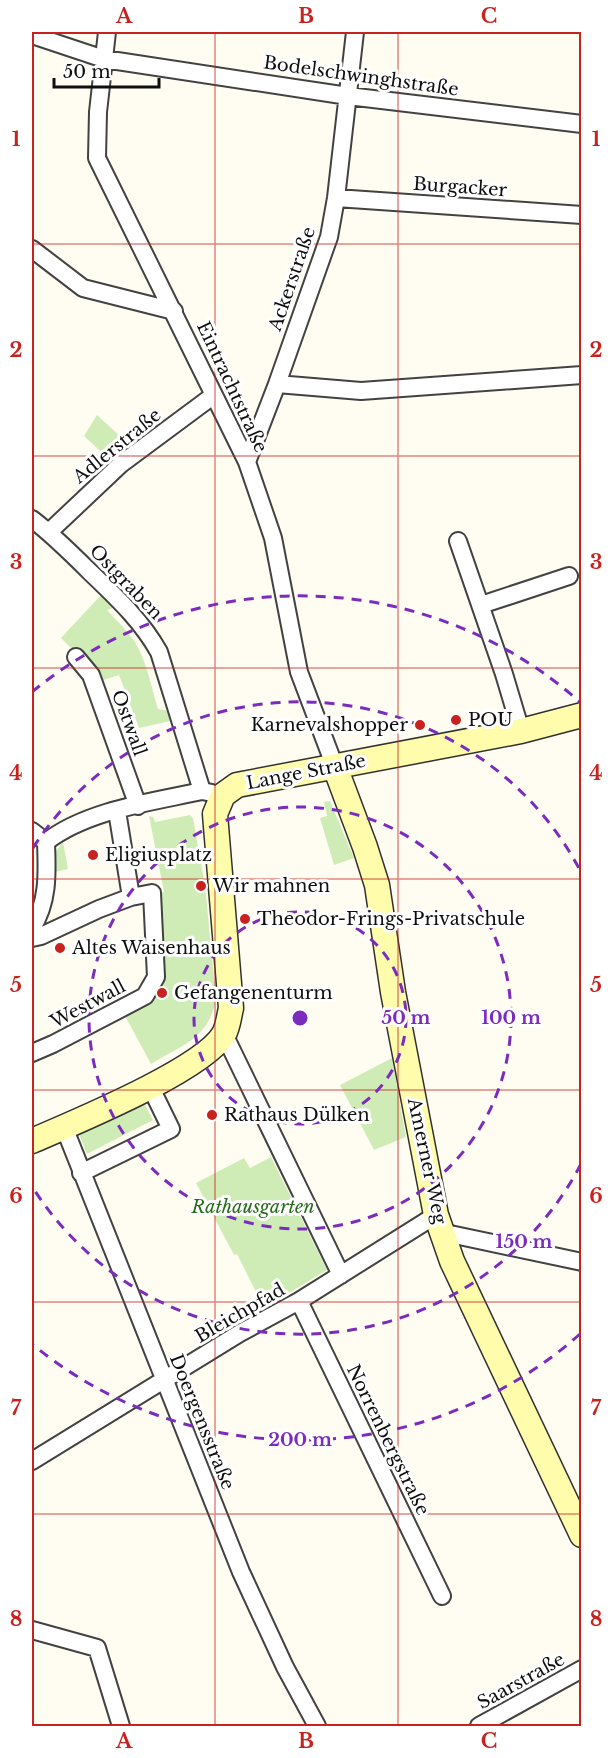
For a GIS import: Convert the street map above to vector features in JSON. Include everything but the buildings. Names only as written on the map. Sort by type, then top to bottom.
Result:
[{"type":"main road","name":"Lange Straße","points":[[212,793],[237,785],[521,731],[582,715]]},
{"type":"main road","name":"Amerner Weg","points":[[335,766],[377,885],[393,992],[439,1227],[452,1261],[582,1535]]},
{"type":"main road","points":[[32,1141],[150,1086],[204,1056],[224,1034],[231,1008],[212,793]]},
{"type":"street","name":"Eintrachtstraße","points":[[107,32],[98,112],[97,158],[247,462],[273,538],[299,672],[335,766]]},
{"type":"street","name":"Ackerstraße","points":[[247,462],[329,237],[336,198],[355,32]]},
{"type":"street","name":"Bodelschwinghstraße","points":[[32,35],[104,59],[348,96],[582,124]]},
{"type":"street","name":"Burgacker","points":[[336,198],[582,215]]},
{"type":"street","points":[[32,249],[83,288],[174,311]]},
{"type":"street","points":[[277,384],[361,391],[582,375]]},
{"type":"street","name":"Adlerstraße","points":[[49,532],[121,464],[214,395]]},
{"type":"street","name":"Ostgraben","points":[[32,519],[49,532],[128,609],[153,641],[212,793]]},
{"type":"street","points":[[458,541],[504,674],[521,731]]},
{"type":"street","points":[[481,605],[569,576]]},
{"type":"street","name":"Ostwall","points":[[76,657],[91,675],[138,806]]},
{"type":"street","name":"Lange Straße","points":[[46,842],[72,825],[117,811],[212,793]]},
{"type":"street","points":[[32,938],[131,897],[117,811]]},
{"type":"street","points":[[32,831],[46,842],[47,877],[43,906],[32,928]]},
{"type":"street","name":"Westwall","points":[[32,1053],[145,996],[156,977],[152,893],[131,897]]},
{"type":"street","points":[[224,1034],[341,1275]]},
{"type":"street","points":[[81,1173],[171,1129],[150,1086]]},
{"type":"street","name":"Doergensstraße","points":[[64,1127],[241,1572],[285,1667],[316,1726]]},
{"type":"street","points":[[439,1227],[450,1234],[582,1262]]},
{"type":"street","name":"Bleichpfad","points":[[32,1461],[240,1333],[341,1275],[439,1227]]},
{"type":"street","name":"Norrenbergstraße","points":[[298,1301],[442,1596]]},
{"type":"street","points":[[32,1630],[97,1648],[121,1726]]},
{"type":"street","name":"Saarstraße","points":[[479,1726],[582,1669]]},
{"type":"green space","points":[[97,415],[132,447],[112,462],[84,436]]},
{"type":"green space","points":[[106,594],[119,606],[107,610],[135,642],[146,666],[158,709],[168,711],[170,721],[139,728],[119,675],[97,682],[93,670],[61,638],[101,595]]},
{"type":"green space","points":[[330,801],[354,858],[334,865],[320,818],[327,816],[324,802]]},
{"type":"green space","points":[[190,815],[193,818],[205,885],[216,998],[208,1023],[201,1031],[184,1045],[151,1064],[123,1012],[154,996],[154,894],[164,892],[149,816],[153,817],[155,822]]},
{"type":"green space","points":[[63,842],[68,869],[55,872],[56,851]]},
{"type":"green space","points":[[392,1058],[406,1137],[374,1150],[340,1085]]},
{"type":"green space","points":[[144,1103],[153,1120],[87,1154],[79,1134]]},
{"type":"green space","name":"Rathausgarten","points":[[271,1157],[327,1270],[264,1308],[237,1254],[234,1255],[196,1183],[244,1158],[250,1168]]},
{"type":"place","name":"POU","points":[[456,720]]},
{"type":"place","name":"Karnevalshopper","points":[[420,725]]},
{"type":"place","name":"Eligiusplatz","points":[[93,855]]},
{"type":"place","name":"Wir mahnen","points":[[201,886]]},
{"type":"place","name":"Theodor-Frings-Privatschule","points":[[245,919]]},
{"type":"place","name":"Altes Waisenhaus","points":[[60,948]]},
{"type":"place","name":"Gefangenenturm","points":[[162,993]]},
{"type":"place","name":"Rathaus Dülken","points":[[212,1115]]}]
